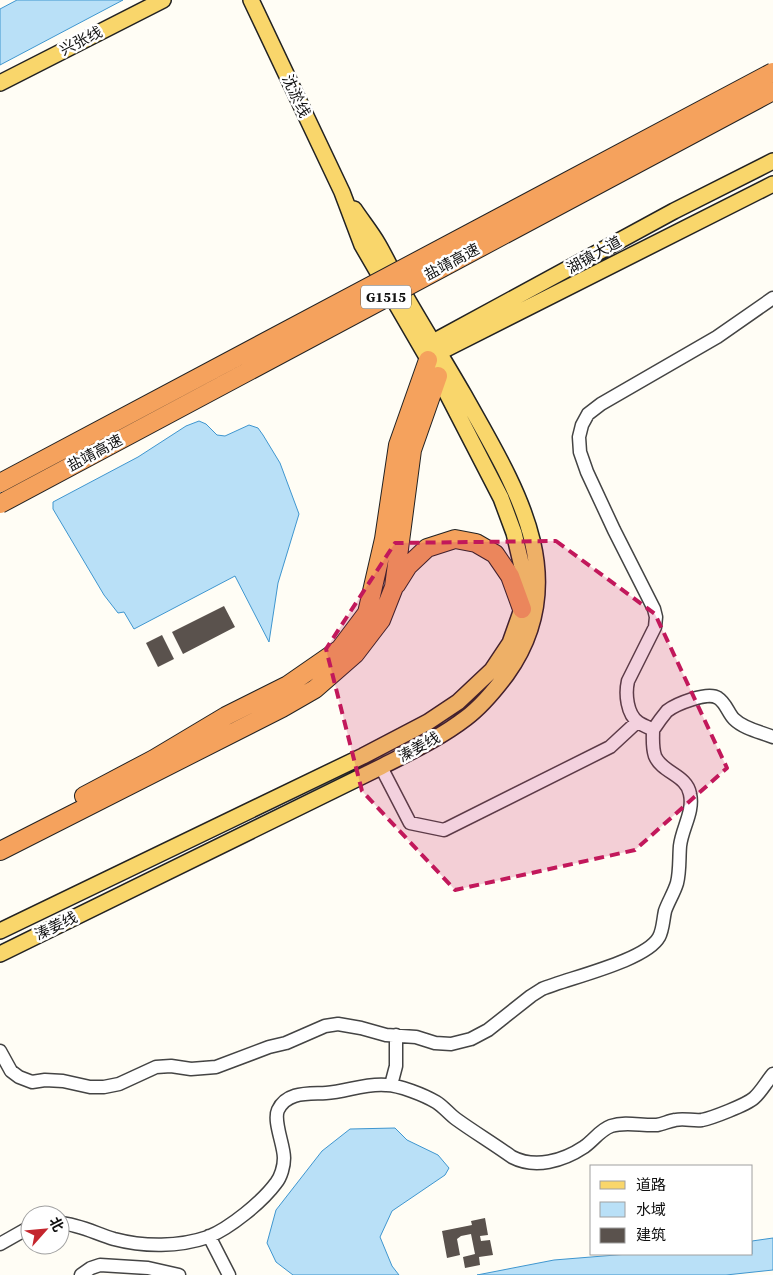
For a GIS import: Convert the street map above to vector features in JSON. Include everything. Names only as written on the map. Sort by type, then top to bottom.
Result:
[{"type":"highway","name":"盐靖高速","points":[[0,483],[773,72]]},
{"type":"highway","name":"盐靖高速","points":[[0,504],[773,91]]},
{"type":"highway","points":[[0,840],[154,759],[226,716],[288,685],[340,649],[367,613],[384,540],[398,444],[434,351]]},
{"type":"highway","points":[[394,587],[412,450],[438,376]]},
{"type":"highway","points":[[0,851],[282,708],[315,689],[356,654],[381,620],[394,587],[408,566],[427,548],[455,539],[476,543],[495,554],[510,576],[522,609]]},
{"type":"main road","name":"兴张线","points":[[0,83],[163,0]]},
{"type":"main road","name":"沈淤线","points":[[251,0],[342,192],[362,246],[434,351]]},
{"type":"main road","name":"湖镇大道","points":[[434,351],[674,212],[773,161]]},
{"type":"main road","name":"湖镇大道","points":[[434,351],[773,184]]},
{"type":"main road","name":"溱姜线","points":[[0,931],[363,756],[428,722],[458,702],[492,670],[510,642],[522,609],[524,570],[514,533],[501,498],[438,376],[434,351]]},
{"type":"main road","name":"溱姜线","points":[[0,954],[381,767],[437,737],[467,717],[492,694],[517,660],[529,636],[536,608],[537,568],[530,527],[514,489],[434,351]]},
{"type":"lane","points":[[653,730],[637,722],[626,699],[626,690],[628,681],[655,627],[656,617],[642,582],[614,530],[587,472],[580,452],[579,437],[582,424],[588,414],[601,404],[717,337],[773,298]]},
{"type":"lane","points":[[0,1052],[11,1071],[19,1077],[32,1082],[63,1081],[97,1087],[119,1084],[156,1067],[171,1066],[191,1069],[216,1067],[269,1047],[286,1043],[325,1026],[338,1024],[416,1037],[435,1043],[452,1044],[471,1039],[488,1030],[542,989],[625,961],[654,944],[659,938],[667,906],[676,886],[679,873],[680,843],[690,813],[691,794],[686,784],[664,768],[656,758],[653,748],[653,730],[668,711],[676,706],[705,696],[716,696],[734,719],[744,726],[773,737]]},
{"type":"lane","points":[[381,767],[410,823],[444,830],[610,747],[637,722]]},
{"type":"lane","points":[[391,1085],[396,1066],[396,1035]]},
{"type":"lane","points":[[70,1226],[116,1240],[142,1244],[186,1243],[209,1236],[238,1219],[277,1182],[284,1159],[283,1144],[277,1120],[278,1111],[283,1103],[300,1094],[342,1091],[365,1086],[398,1086],[435,1101],[455,1118],[512,1158],[531,1163],[566,1157],[585,1146],[601,1131],[611,1126],[621,1124],[658,1124],[676,1119],[701,1120],[754,1098],[773,1074]]},
{"type":"lane","points":[[0,1244],[20,1233]]},
{"type":"lane","points":[[209,1236],[229,1275]]},
{"type":"lane","points":[[81,1275],[91,1268],[100,1265],[148,1268],[179,1275]]},
{"type":"highlighted area","points":[[556,541],[655,614],[727,768],[635,850],[455,890],[362,791],[326,649],[395,543]]},
{"type":"water","points":[[17,0],[123,0],[0,65],[0,9]]},
{"type":"water","points":[[199,421],[206,424],[217,435],[225,436],[249,425],[258,428],[280,463],[299,514],[278,583],[269,642],[235,576],[134,629],[124,612],[118,613],[104,595],[53,509],[53,502],[138,457],[186,426]]},
{"type":"water","points":[[395,1128],[407,1140],[438,1155],[449,1168],[445,1175],[392,1211],[380,1237],[392,1266],[399,1275],[293,1275],[276,1262],[267,1243],[276,1210],[322,1151],[350,1129]]},
{"type":"water","points":[[773,1238],[773,1270],[726,1275],[477,1275],[554,1260],[616,1255],[753,1255],[753,1241]]},
{"type":"building","points":[[224,606],[235,627],[183,654],[172,632]]},
{"type":"building","points":[[162,635],[174,659],[158,667],[146,643]]},
{"type":"building","points":[[485,1218],[488,1235],[480,1236],[481,1241],[490,1240],[493,1255],[479,1257],[480,1265],[465,1268],[463,1257],[475,1254],[471,1234],[457,1239],[460,1255],[447,1258],[442,1231],[472,1225],[471,1221]]}]
